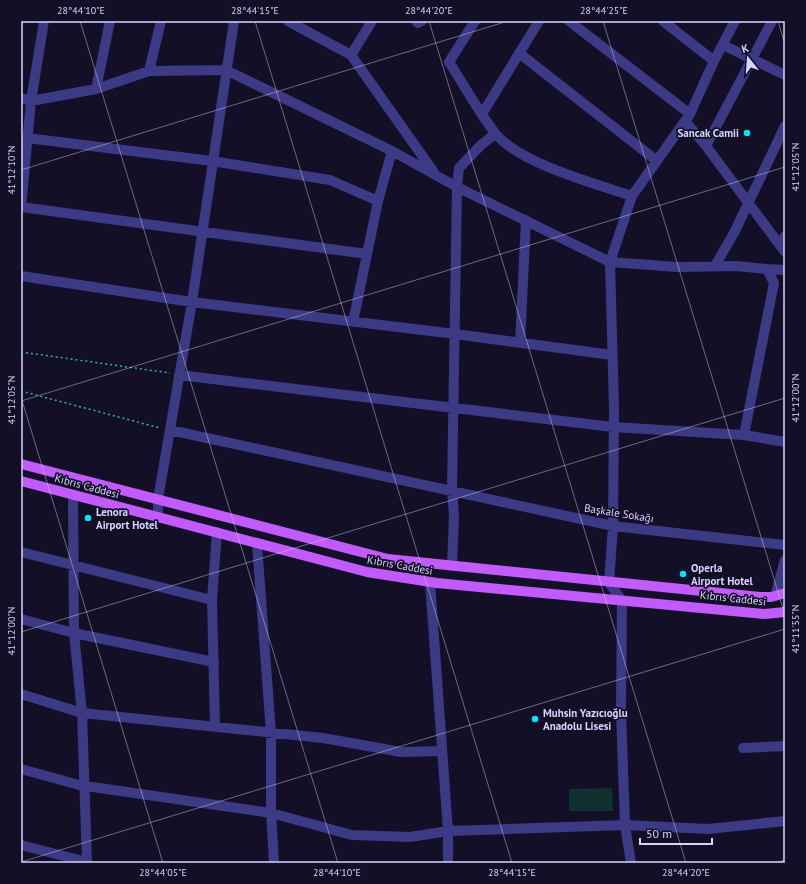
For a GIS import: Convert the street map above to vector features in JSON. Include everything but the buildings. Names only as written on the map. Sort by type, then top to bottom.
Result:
[{"type":"main road","points":[[21,464],[375,557],[405,562],[760,597],[780,594]]},
{"type":"main road","name":"Kıbrıs Caddesi","points":[[21,481],[368,572],[430,582],[765,614],[785,612]]},
{"type":"street","points":[[44,21],[26,100],[28,138],[21,208],[368,254]]},
{"type":"street","points":[[96,89],[110,21]]},
{"type":"street","points":[[149,71],[161,21]]},
{"type":"street","points":[[158,517],[158,499],[192,302],[201,231],[234,21]]},
{"type":"street","points":[[288,21],[351,55],[435,174]]},
{"type":"street","points":[[351,55],[372,21]]},
{"type":"street","points":[[416,21],[418,23],[422,21]]},
{"type":"street","points":[[475,21],[449,62],[496,134],[516,152],[550,168],[632,196]]},
{"type":"street","points":[[482,114],[539,21]]},
{"type":"street","points":[[569,21],[687,118],[706,146],[783,245]]},
{"type":"street","points":[[663,21],[714,61]]},
{"type":"street","points":[[631,863],[626,825],[621,712],[622,600],[609,583],[613,526],[610,262],[632,196],[687,118],[735,21]]},
{"type":"street","points":[[706,146],[772,21]]},
{"type":"street","points":[[723,45],[785,75]]},
{"type":"street","points":[[519,54],[657,161]]},
{"type":"street","points":[[26,100],[96,89],[149,71],[226,70],[392,151],[458,187],[610,262],[677,267],[716,266],[785,270]]},
{"type":"street","points":[[716,266],[749,202],[785,126]]},
{"type":"street","points":[[452,566],[454,516],[452,490],[453,409],[459,168],[496,134]]},
{"type":"street","points":[[28,138],[212,161],[330,180],[378,201]]},
{"type":"street","points":[[353,322],[378,201],[392,151]]},
{"type":"street","points":[[520,343],[526,220]]},
{"type":"street","points":[[744,435],[774,283],[767,269]]},
{"type":"street","points":[[21,276],[192,302],[612,355]]},
{"type":"street","points":[[179,375],[613,427],[744,435],[785,442]]},
{"type":"street","name":"Başkale Sokağı","points":[[170,430],[613,526],[785,544]]},
{"type":"street","points":[[21,845],[87,862],[82,713],[74,633],[73,495]]},
{"type":"street","points":[[215,727],[212,600],[217,532]]},
{"type":"street","points":[[257,544],[271,733],[274,863]]},
{"type":"street","points":[[21,552],[212,600]]},
{"type":"street","points":[[780,594],[785,560]]},
{"type":"street","points":[[430,582],[448,831],[448,863]]},
{"type":"street","points":[[21,619],[74,633],[214,662]]},
{"type":"street","points":[[21,694],[82,713],[323,738],[401,752],[442,751]]},
{"type":"street","points":[[743,748],[785,746]]},
{"type":"street","points":[[21,769],[85,786],[272,813],[352,835],[410,837],[448,831],[626,825],[708,829],[785,821]]},
{"type":"path","points":[[21,352],[179,375]]},
{"type":"path","points":[[21,392],[170,430]]},
{"type":"green space","points":[[612,788],[613,811],[569,811],[569,789]]},
{"type":"place","name":"Sancak Camii","points":[[747,133]]},
{"type":"place","name":"Lenora Airport Hotel","points":[[88,518]]},
{"type":"place","name":"Operla Airport Hotel","points":[[683,574]]},
{"type":"place","name":"Muhsin Yazıcıoğlu Anadolu Lisesi","points":[[535,719]]}]
